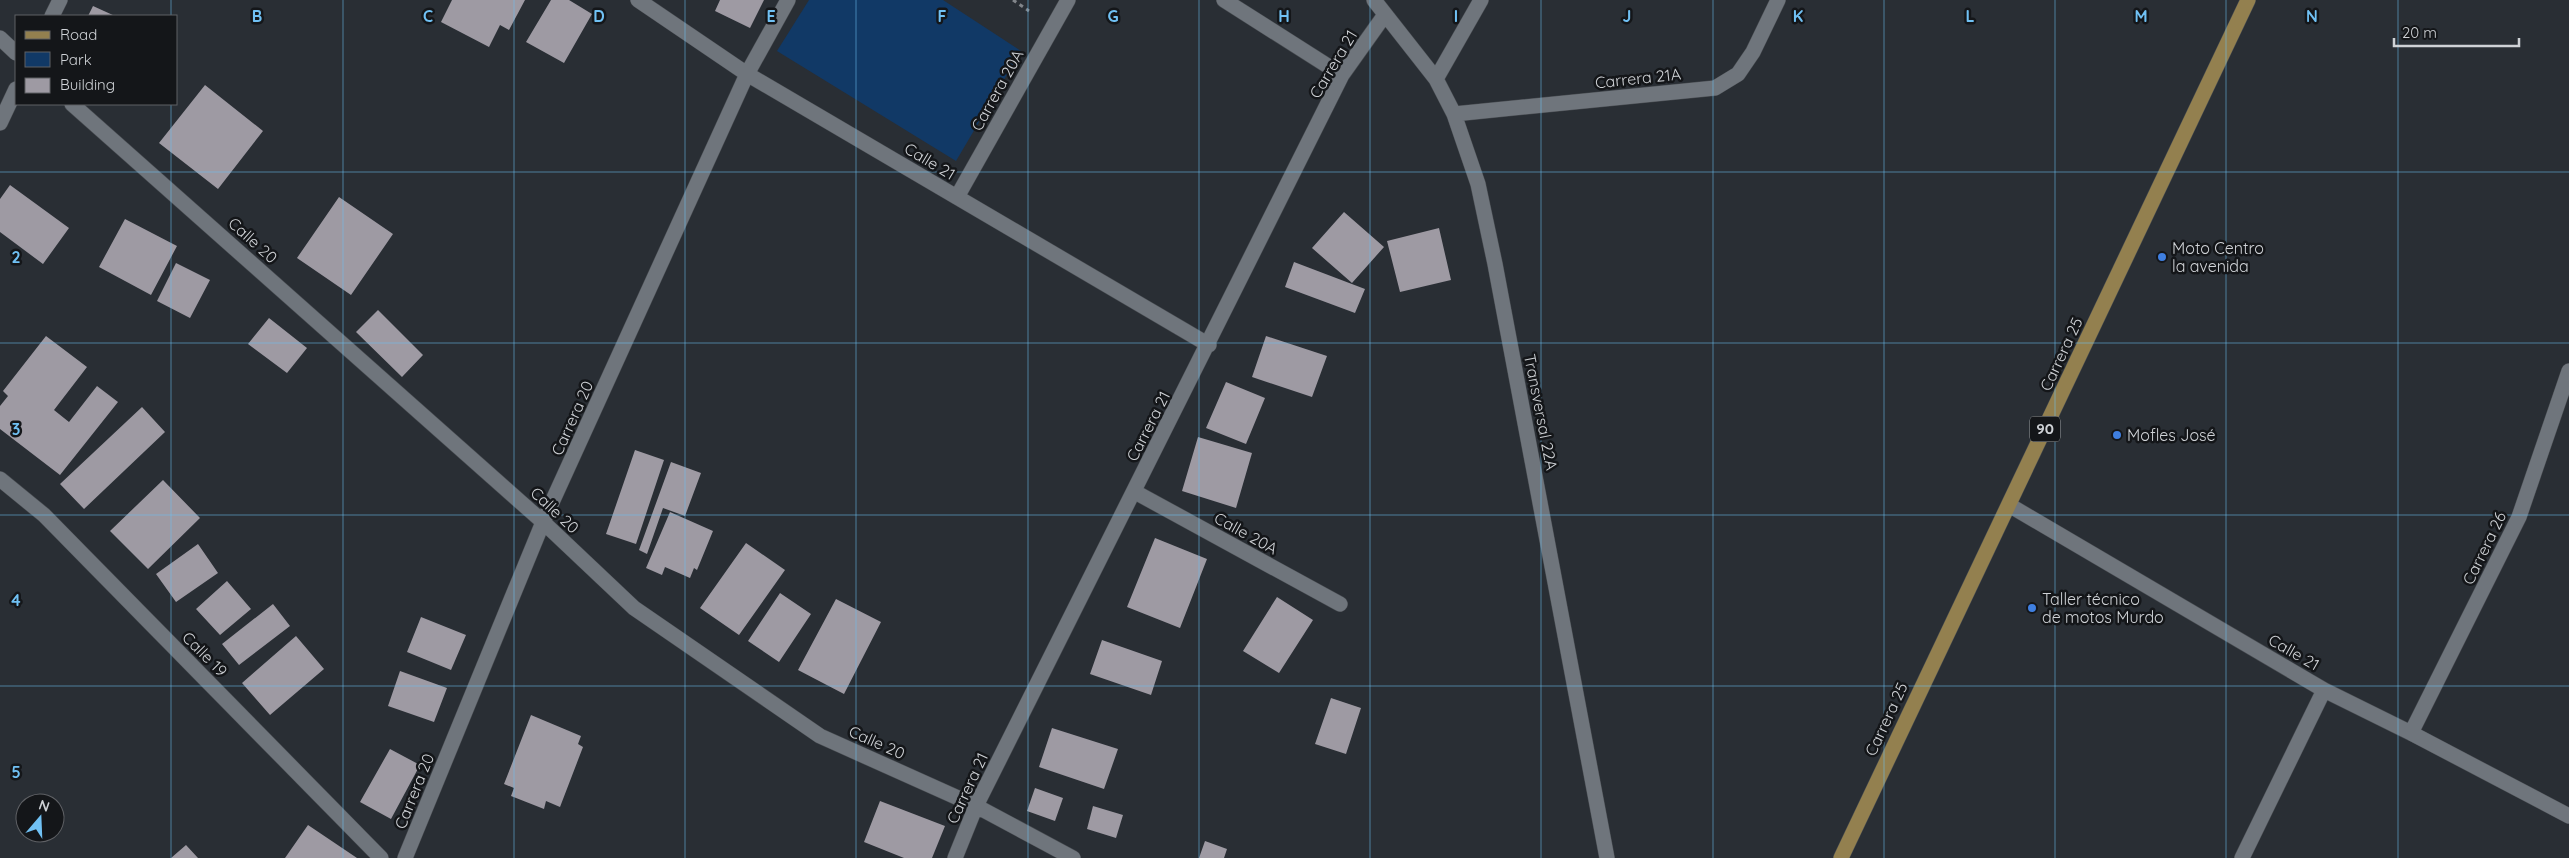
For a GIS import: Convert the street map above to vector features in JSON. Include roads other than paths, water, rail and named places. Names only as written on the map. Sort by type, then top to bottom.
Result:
[{"type":"main road","name":"Carrera 25","points":[[1841,858],[1939,647],[2009,505],[2248,0]]},
{"type":"street","points":[[52,15],[60,0]]},
{"type":"street","name":"Calle 21","points":[[638,0],[747,74],[1209,345]]},
{"type":"street","name":"Carrera 20","points":[[405,858],[543,522],[747,74],[788,0]]},
{"type":"street","name":"Carrera 20A","points":[[957,197],[1068,0]]},
{"type":"street","points":[[1224,0],[1342,75]]},
{"type":"street","name":"Transversal 22A","points":[[1374,0],[1384,16],[1436,79],[1454,114],[1478,184],[1495,264],[1607,858]]},
{"type":"street","points":[[1436,79],[1481,0]]},
{"type":"street","name":"Carrera 21A","points":[[1454,114],[1715,88],[1738,74],[1753,52],[1778,0]]},
{"type":"street","name":"Carrera 21","points":[[955,858],[976,806],[1209,345],[1342,75],[1384,16]]},
{"type":"street","points":[[0,38],[15,53]]},
{"type":"street","points":[[0,123],[15,91]]},
{"type":"street","name":"Calle 20","points":[[73,105],[543,522],[634,608],[820,736],[976,806],[1072,858]]},
{"type":"street","name":"Carrera 26","points":[[2411,732],[2519,517],[2569,371]]},
{"type":"street","name":"Calle 19","points":[[0,480],[44,515],[381,858]]},
{"type":"street","name":"Calle 20A","points":[[1134,492],[1340,604]]},
{"type":"street","name":"Calle 21","points":[[2009,505],[2324,690],[2411,732],[2569,816]]},
{"type":"street","points":[[2242,858],[2324,690]]},
{"type":"place","name":"Moto Centro la avenida","points":[[2162,257]]},
{"type":"place","name":"Mofles José","points":[[2117,435]]},
{"type":"place","name":"Taller técnico de motos Murdo","points":[[2032,608]]}]
